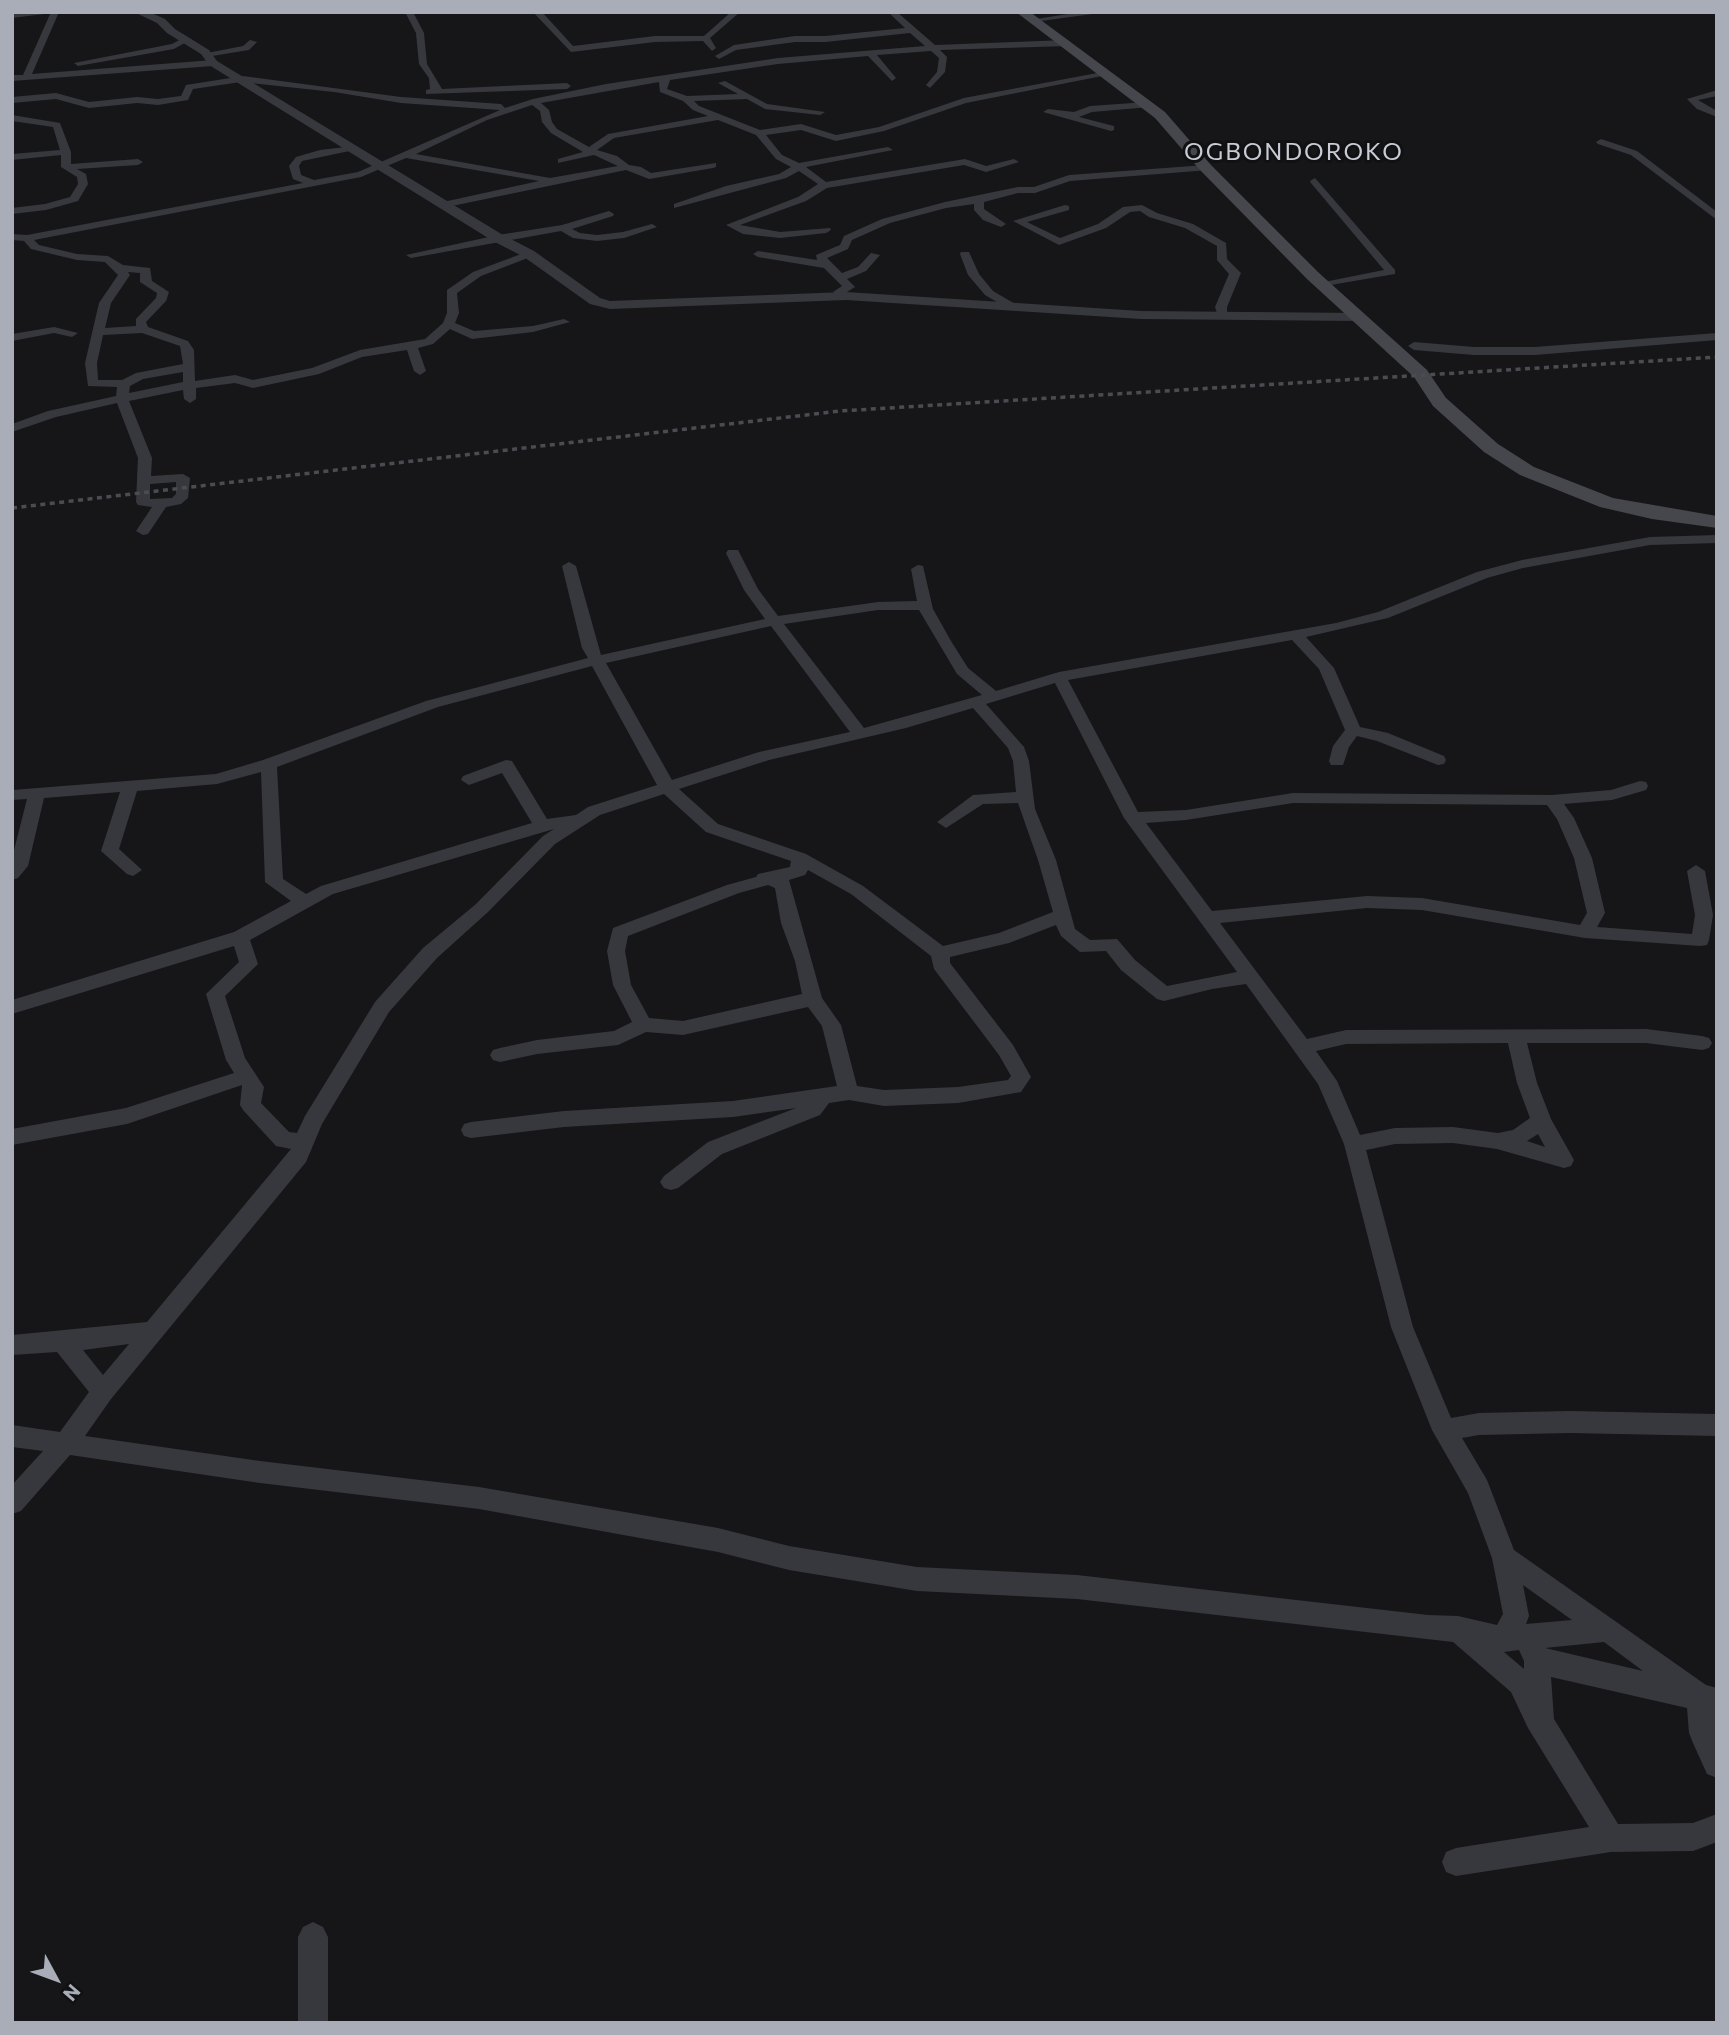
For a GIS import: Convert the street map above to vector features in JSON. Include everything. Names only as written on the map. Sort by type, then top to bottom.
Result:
[{"type":"main road","points":[[1028,16],[1160,115],[1206,169],[1323,285],[1421,374],[1439,402],[1491,448],[1527,471],[1607,503],[1652,513],[1717,522]]},
{"type":"street","points":[[12,16],[44,12]]},
{"type":"street","points":[[26,77],[50,18],[55,12]]},
{"type":"street","points":[[409,12],[420,33],[424,64],[433,78],[434,88],[442,92]]},
{"type":"street","points":[[537,12],[571,49],[666,38],[707,41],[731,66]]},
{"type":"street","points":[[666,38],[691,43],[707,41],[736,12]]},
{"type":"street","points":[[892,12],[943,57],[941,72],[930,85]]},
{"type":"street","points":[[1028,16],[1103,12]]},
{"type":"street","points":[[144,13],[161,21],[210,58],[381,166],[529,254],[595,301],[610,305],[846,296],[1223,317],[1358,317]]},
{"type":"street","points":[[719,56],[734,48],[795,39],[911,30]]},
{"type":"street","points":[[871,34],[886,52]]},
{"type":"street","points":[[54,74],[63,67],[174,46],[186,40]]},
{"type":"street","points":[[12,78],[172,68],[246,48],[253,42]]},
{"type":"street","points":[[12,237],[27,238],[183,210],[360,174],[514,107],[606,87],[731,66],[930,48],[1067,43]]},
{"type":"street","points":[[871,54],[892,78]]},
{"type":"street","points":[[54,74],[60,108]]},
{"type":"street","points":[[826,144],[836,138],[881,130],[964,101],[1108,74]]},
{"type":"street","points":[[667,78],[662,84],[663,90],[686,99],[696,108],[759,133],[779,157],[817,177],[824,185]]},
{"type":"street","points":[[12,100],[56,96],[89,105],[137,100],[158,102],[184,98],[189,87],[261,80],[443,104],[514,107]]},
{"type":"street","points":[[722,83],[765,106],[820,112]]},
{"type":"street","points":[[367,93],[606,87]]},
{"type":"street","points":[[1717,93],[1692,99],[1700,107],[1717,114]]},
{"type":"street","points":[[544,110],[564,96]]},
{"type":"street","points":[[686,99],[748,96]]},
{"type":"street","points":[[533,102],[544,110],[547,122],[554,131],[590,152],[614,158],[626,167]]},
{"type":"street","points":[[1066,115],[1090,109],[1147,105]]},
{"type":"street","points":[[1048,113],[1066,115],[1086,123],[1111,128]]},
{"type":"street","points":[[561,161],[590,152],[611,136],[719,117]]},
{"type":"street","points":[[12,118],[60,123],[65,167]]},
{"type":"street","points":[[759,133],[801,127],[836,138]]},
{"type":"street","points":[[1601,142],[1634,153],[1717,217]]},
{"type":"street","points":[[12,146],[64,147]]},
{"type":"street","points":[[12,157],[64,147]]},
{"type":"street","points":[[312,183],[297,177],[293,166],[299,159],[320,153],[354,149]]},
{"type":"street","points":[[686,169],[717,188],[730,188],[768,180],[812,163],[888,150]]},
{"type":"street","points":[[812,163],[821,154]]},
{"type":"street","points":[[405,155],[550,181]]},
{"type":"street","points":[[12,211],[46,207],[74,199],[83,184],[138,162],[65,167]]},
{"type":"street","points":[[826,230],[780,235],[743,232],[731,225],[802,199],[824,185],[965,162],[986,169],[1014,162]]},
{"type":"street","points":[[447,204],[626,167],[638,169],[649,176],[713,165]]},
{"type":"street","points":[[65,167],[82,176],[83,184]]},
{"type":"street","points":[[846,296],[839,292],[849,288],[820,257],[844,247],[848,238],[886,221],[945,205],[1018,190],[1035,190],[1056,181],[1083,176],[1206,169]]},
{"type":"street","points":[[768,180],[813,192]]},
{"type":"street","points":[[1315,181],[1391,272],[1323,285]]},
{"type":"street","points":[[678,206],[730,188]]},
{"type":"street","points":[[979,200],[979,210],[987,218],[1002,225]]},
{"type":"street","points":[[1065,208],[1018,221],[1059,242],[1102,226],[1128,209],[1142,208],[1153,215],[1189,226],[1222,245],[1222,260],[1235,273],[1221,307],[1223,317]]},
{"type":"street","points":[[411,255],[563,228],[609,214]]},
{"type":"street","points":[[563,228],[577,236],[597,237],[624,235],[652,227]]},
{"type":"street","points":[[27,238],[35,247],[77,257],[108,259],[120,268],[124,275],[105,303],[91,363],[92,383],[124,384],[140,376],[188,368]]},
{"type":"street","points":[[429,342],[448,325],[453,313],[451,292],[477,274],[529,254]]},
{"type":"street","points":[[758,254],[827,265]]},
{"type":"street","points":[[965,254],[974,275],[989,293],[1013,307]]},
{"type":"street","points":[[841,277],[862,269],[875,255]]},
{"type":"street","points":[[120,268],[146,270],[146,282],[163,292],[162,299],[140,321],[143,329]]},
{"type":"street","points":[[12,428],[52,414],[189,385],[235,379],[253,384],[314,371],[360,354],[472,335],[533,329],[564,322]]},
{"type":"street","points":[[448,325],[460,327],[472,335]]},
{"type":"street","points":[[98,332],[143,329],[184,344],[188,350],[190,399]]},
{"type":"street","points":[[12,338],[54,330],[72,333]]},
{"type":"street","points":[[1414,346],[1474,351],[1535,351],[1717,336]]},
{"type":"street","points":[[411,346],[420,371]]},
{"type":"street","points":[[124,384],[122,399],[129,424],[145,458],[143,502],[162,504],[176,501],[183,495],[183,478],[146,480]]},
{"type":"street","points":[[143,531],[162,504]]},
{"type":"street","points":[[12,1503],[67,1442],[103,1392],[299,1156],[312,1122],[382,1006],[430,953],[482,908],[549,841],[594,811],[765,756],[900,725],[1059,677],[1295,634],[1383,615],[1482,575],[1522,564],[1650,541],[1717,539]]},
{"type":"street","points":[[733,553],[751,590],[860,734]]},
{"type":"street","points":[[471,1130],[564,1119],[733,1109],[849,1093],[884,1098],[958,1095],[1014,1087],[1021,1077],[1006,1050],[941,964],[940,953],[857,890],[800,858],[712,828],[668,789],[590,648],[569,566]]},
{"type":"street","points":[[918,569],[925,605],[962,671],[1016,747],[1021,761],[1027,809],[1054,884],[1067,932],[1087,947],[1110,944],[1128,965],[1164,994],[1212,982],[1251,977]]},
{"type":"street","points":[[12,795],[217,779],[269,764],[432,704],[597,661],[774,621],[878,606],[925,605]]},
{"type":"street","points":[[1295,634],[1326,668],[1353,730]]},
{"type":"street","points":[[1059,677],[1133,818],[1328,1081],[1354,1144],[1402,1327],[1444,1430],[1478,1488],[1505,1558],[1522,1646],[1541,1722]]},
{"type":"street","points":[[1353,730],[1382,737],[1438,760]]},
{"type":"street","points":[[1338,761],[1341,746],[1353,730]]},
{"type":"street","points":[[269,764],[274,882],[304,901]]},
{"type":"street","points":[[469,780],[506,765],[542,826]]},
{"type":"street","points":[[130,786],[110,851],[133,870]]},
{"type":"street","points":[[1133,818],[1186,816],[1293,798],[1552,800],[1612,795],[1640,786]]},
{"type":"street","points":[[12,874],[19,866],[37,793]]},
{"type":"street","points":[[946,822],[979,799],[1025,797]]},
{"type":"street","points":[[1552,800],[1565,818],[1583,859],[1596,913],[1586,932]]},
{"type":"street","points":[[12,1007],[240,937],[327,890],[542,826],[584,817]]},
{"type":"street","points":[[642,1025],[622,985],[616,951],[619,932],[764,878],[799,871],[800,858]]},
{"type":"street","points":[[1207,918],[1367,902],[1422,904],[1586,932],[1700,940],[1704,915],[1696,871]]},
{"type":"street","points":[[764,878],[783,884],[790,923],[804,961],[813,999],[831,1025],[849,1093]]},
{"type":"street","points":[[940,953],[1003,938],[1061,916]]},
{"type":"street","points":[[240,937],[249,964],[215,994],[236,1060],[254,1087],[250,1105],[283,1140],[305,1142]]},
{"type":"street","points":[[500,1055],[537,1047],[618,1038],[642,1025],[683,1028],[813,999]]},
{"type":"street","points":[[1354,1144],[1395,1136],[1453,1135],[1497,1141],[1564,1160],[1541,1121],[1527,1083],[1516,1036]]},
{"type":"street","points":[[1302,1047],[1346,1037],[1646,1036],[1702,1043]]},
{"type":"street","points":[[12,1137],[127,1116],[247,1076]]},
{"type":"street","points":[[671,1182],[715,1148],[813,1109],[824,1097]]},
{"type":"street","points":[[1497,1141],[1518,1137],[1541,1121]]},
{"type":"street","points":[[12,1345],[156,1331]]},
{"type":"street","points":[[63,1342],[103,1392]]},
{"type":"street","points":[[1444,1430],[1479,1424],[1557,1422],[1717,1425]]},
{"type":"street","points":[[12,1436],[260,1472],[479,1498],[718,1540],[789,1558],[918,1578],[1077,1587],[1428,1628],[1458,1629],[1708,1699]]},
{"type":"street","points":[[1505,1558],[1708,1699]]},
{"type":"street","points":[[1458,1629],[1520,1683],[1611,1838]]},
{"type":"street","points":[[1522,1646],[1608,1629]]},
{"type":"street","points":[[1708,1699],[1703,1733],[1717,1765]]},
{"type":"street","points":[[1456,1862],[1611,1838],[1693,1837],[1717,1828]]},
{"type":"street","points":[[313,1937],[313,2023]]},
{"type":"railway","points":[[12,508],[840,411],[1717,357]]},
{"type":"district","name":"OGBONDOROKO","points":[[1294,152]]}]
